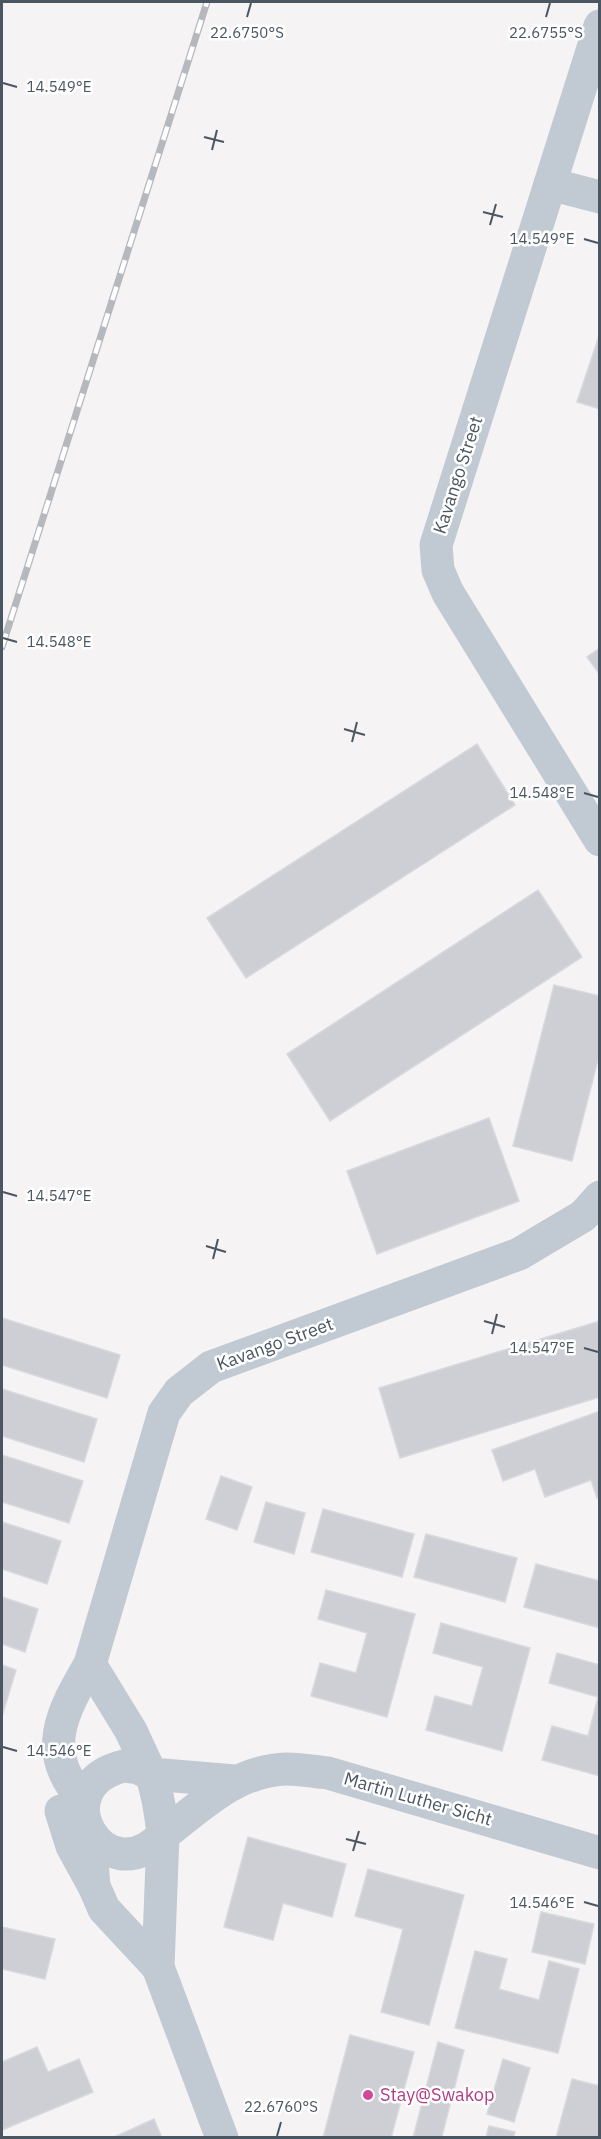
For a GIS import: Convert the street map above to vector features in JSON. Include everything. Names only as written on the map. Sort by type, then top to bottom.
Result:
[{"type":"street","name":"Kavango Street","points":[[600,26],[435,545],[438,570],[448,593],[600,840]]},
{"type":"street","points":[[550,184],[600,197]]},
{"type":"street","name":"Kavango Street","points":[[84,1800],[69,1785],[60,1762],[58,1731],[70,1698],[90,1664],[164,1413],[179,1392],[211,1367],[519,1254],[583,1216],[600,1197]]},
{"type":"street","points":[[90,1664],[131,1731],[157,1790],[163,1835],[159,1967],[222,2138]]},
{"type":"street","points":[[58,1731],[57,1798],[72,1846],[104,1909],[159,1967]]},
{"type":"street","points":[[151,1773],[124,1766],[110,1769],[98,1777],[89,1788],[84,1800],[85,1824],[99,1845],[112,1852],[126,1854],[140,1852],[153,1846],[163,1835]]},
{"type":"street","name":"Martin Luther Sicht","points":[[163,1835],[235,1781],[260,1772],[287,1769],[328,1773],[600,1853]]},
{"type":"street","name":"Martin Luther Sicht","points":[[151,1773],[235,1781]]},
{"type":"street","points":[[90,1834],[94,1886]]},
{"type":"building","points":[[600,333],[600,409],[577,402]]},
{"type":"building","points":[[600,648],[600,675],[587,657]]},
{"type":"building","points":[[477,744],[515,805],[246,978],[207,918]]},
{"type":"building","points":[[538,890],[582,957],[330,1121],[287,1054]]},
{"type":"building","points":[[554,985],[600,996],[600,1052],[572,1161],[513,1146]]},
{"type":"building","points":[[489,1118],[519,1201],[377,1254],[347,1171]]},
{"type":"building","points":[[2,1318],[120,1355],[107,1398],[2,1365]]},
{"type":"building","points":[[600,1321],[600,1397],[400,1458],[379,1388]]},
{"type":"building","points":[[2,1389],[97,1419],[84,1462],[2,1436]]},
{"type":"building","points":[[600,1411],[600,1498],[597,1498],[591,1480],[545,1497],[535,1469],[503,1481],[492,1450]]},
{"type":"building","points":[[2,1455],[83,1481],[69,1523],[2,1502]]},
{"type":"building","points":[[221,1476],[252,1487],[237,1530],[206,1519]]},
{"type":"building","points":[[266,1502],[305,1513],[294,1554],[254,1542]]},
{"type":"building","points":[[323,1509],[414,1534],[402,1577],[311,1552]]},
{"type":"building","points":[[2,1522],[61,1541],[47,1584],[2,1569]]},
{"type":"building","points":[[426,1534],[517,1558],[505,1602],[414,1577]]},
{"type":"building","points":[[536,1564],[600,1581],[600,1628],[524,1607]]},
{"type":"building","points":[[326,1590],[415,1614],[387,1717],[311,1696],[320,1663],[356,1673],[367,1633],[318,1619]]},
{"type":"building","points":[[2,1597],[38,1609],[25,1652],[2,1644]]},
{"type":"building","points":[[441,1623],[530,1648],[502,1751],[426,1730],[435,1696],[472,1706],[483,1667],[433,1653]]},
{"type":"building","points":[[557,1653],[600,1665],[600,1776],[542,1760],[552,1726],[588,1736],[598,1697],[549,1683]]},
{"type":"building","points":[[2,1665],[16,1670],[3,1713],[2,1712]]},
{"type":"building","points":[[248,1837],[346,1864],[332,1917],[283,1903],[273,1940],[224,1927]]},
{"type":"building","points":[[368,1869],[464,1895],[429,2025],[381,2012],[403,1929],[355,1916]]},
{"type":"building","points":[[541,1912],[594,1924],[585,1964],[532,1952]]},
{"type":"building","points":[[2,1927],[55,1939],[45,1979],[2,1969]]},
{"type":"building","points":[[475,1951],[507,1959],[499,1989],[539,2000],[549,1961],[579,1969],[558,2053],[455,2028]]},
{"type":"building","name":"Stay@Swakop","points":[[350,2035],[414,2052],[391,2138],[323,2138]]},
{"type":"building","points":[[438,2042],[464,2050],[442,2136],[445,2138],[413,2138]]},
{"type":"building","points":[[37,2047],[48,2072],[79,2059],[93,2092],[2,2130],[2,2062]]},
{"type":"building","points":[[503,2059],[530,2068],[514,2122],[487,2114]]},
{"type":"building","points":[[572,2079],[600,2086],[600,2138],[556,2138]]},
{"type":"building","points":[[154,2119],[162,2138],[112,2138]]},
{"type":"building","points":[[489,2126],[515,2132],[513,2138],[486,2138]]},
{"type":"railway","points":[[2,647],[207,2]]},
{"type":"place","name":"Stay@Swakop","points":[[368,2095]]}]
